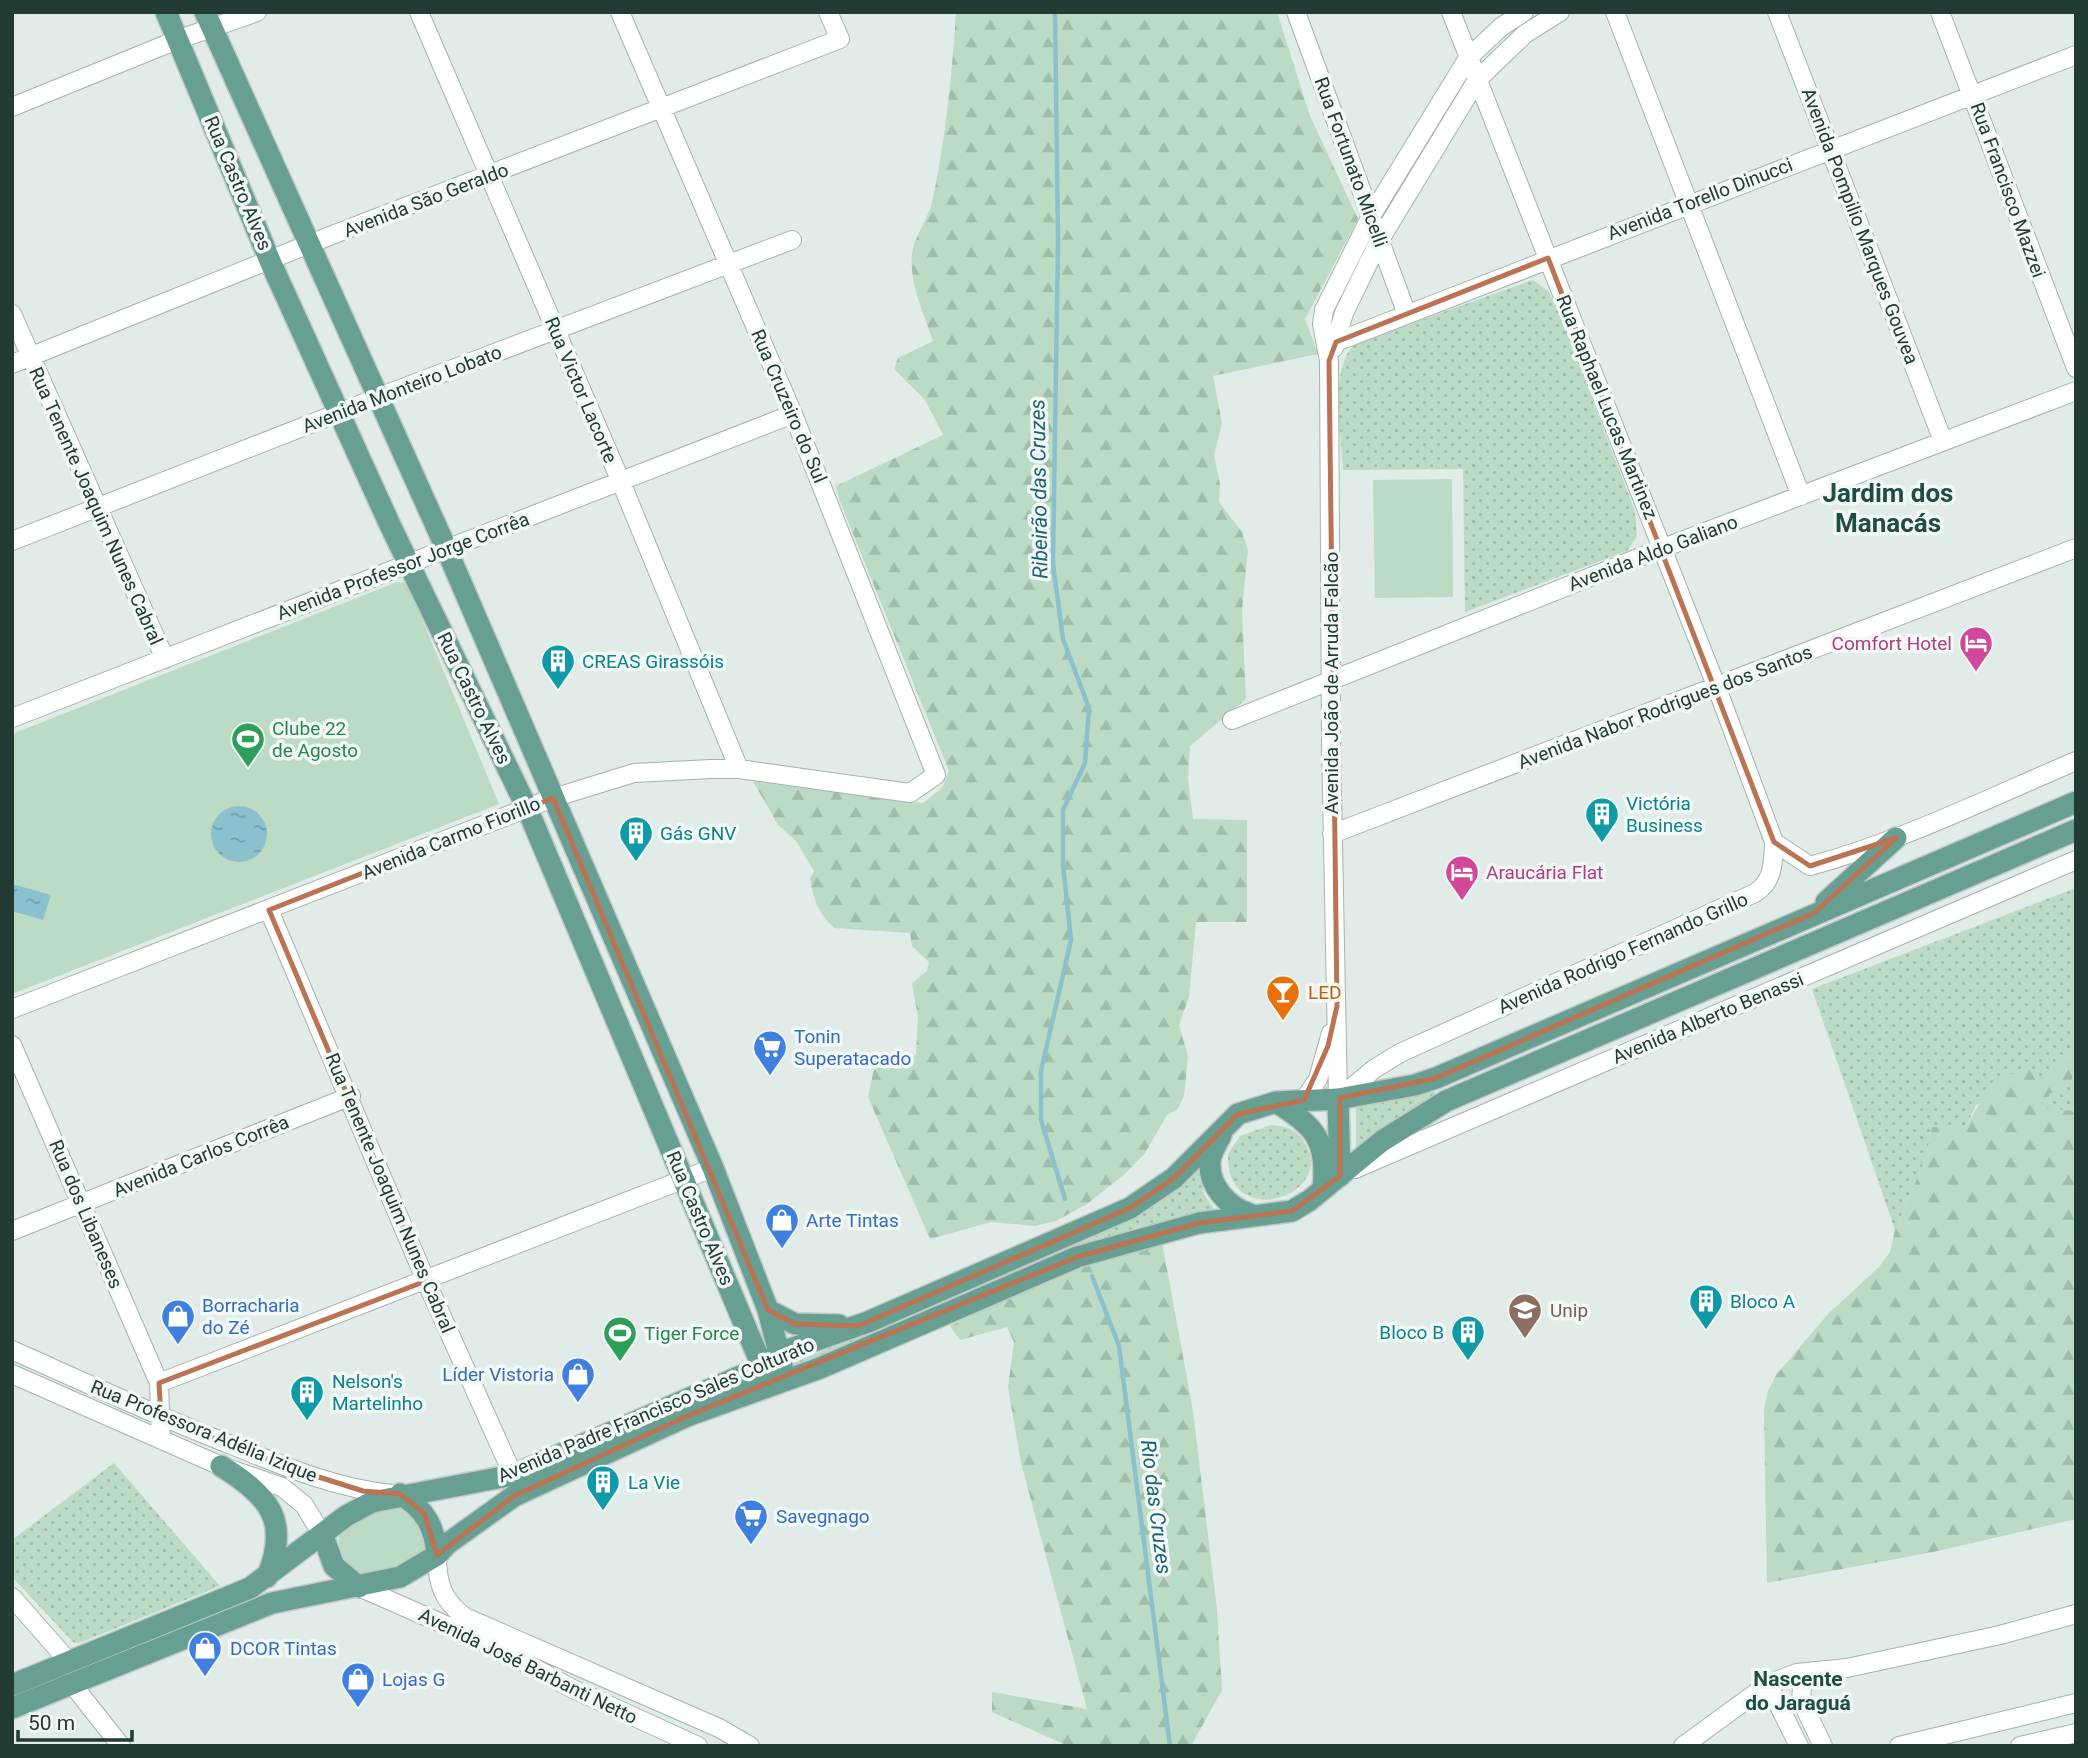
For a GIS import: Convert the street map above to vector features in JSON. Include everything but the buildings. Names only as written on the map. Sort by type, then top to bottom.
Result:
[{"type":"main road","name":"Rua Castro Alves","points":[[166,12],[270,261],[339,414],[527,808],[711,1243],[783,1382]]},
{"type":"main road","name":"Rua Castro Alves","points":[[208,20],[446,548],[713,1168],[768,1310],[770,1359]]},
{"type":"main road","points":[[2076,802],[1436,1078],[1406,1087],[1338,1098],[1276,1102],[1238,1114],[1224,1126],[1210,1161],[1214,1183],[1234,1209],[1250,1214],[1268,1215],[1292,1211],[1382,1141],[1446,1101],[2076,830]]},
{"type":"main road","points":[[1814,913],[1896,838]]},
{"type":"main road","points":[[1331,1182],[1338,1098]]},
{"type":"main road","points":[[1276,1102],[1298,1115],[1315,1132],[1331,1182]]},
{"type":"main road","name":"Avenida Padre Francisco Sales Colturato","points":[[400,1494],[491,1481],[513,1475],[770,1359],[863,1324],[1130,1208],[1174,1178],[1224,1126]]},
{"type":"main road","name":"Avenida Padre Francisco Sales Colturato","points":[[437,1555],[447,1544],[514,1496],[687,1416],[820,1368],[1077,1257],[1172,1228],[1250,1214]]},
{"type":"main road","points":[[711,1243],[738,1232]]},
{"type":"main road","points":[[768,1310],[795,1324],[863,1324]]},
{"type":"main road","points":[[221,1466],[260,1493],[274,1518],[275,1558],[267,1577]]},
{"type":"main road","points":[[12,1685],[250,1588],[346,1517],[372,1502],[400,1494],[413,1502],[428,1520],[436,1541],[437,1555],[400,1577],[272,1603],[12,1709]]},
{"type":"main road","points":[[323,1536],[334,1566],[359,1587]]},
{"type":"street","points":[[12,107],[177,40],[208,20],[257,12]]},
{"type":"street","name":"Rua Victor Lacorte","points":[[419,12],[621,482],[739,769]]},
{"type":"street","name":"Rua Cruzeiro do Sul","points":[[620,12],[793,414],[936,775],[910,793]]},
{"type":"street","name":"Avenida São Geraldo","points":[[12,364],[309,244],[840,39],[828,12]]},
{"type":"street","name":"Rua Fortunato Micelli","points":[[1296,12],[1406,312]]},
{"type":"street","name":"Rua Raphael Lucas Martinez","points":[[1451,12],[1663,548],[1774,842]]},
{"type":"street","points":[[1330,350],[1324,310],[1371,216],[1468,58],[1501,27],[1524,12]]},
{"type":"street","points":[[1330,350],[1344,313],[1379,242],[1477,80],[1525,34],[1560,12]]},
{"type":"street","points":[[1615,12],[1801,496]]},
{"type":"street","name":"Avenida Pompilio Marques Gouvea","points":[[1777,12],[1943,441]]},
{"type":"street","name":"Rua Francisco Mazzei","points":[[1940,12],[2076,368]]},
{"type":"street","name":"Avenida Torello Dinucci","points":[[1330,350],[1406,312],[2076,55]]},
{"type":"street","name":"Avenida Monteiro Lobato","points":[[12,541],[379,397],[792,240]]},
{"type":"street","name":"Rua Tenente Joaquim Nunes Cabral","points":[[12,314],[29,357],[100,507],[165,659]]},
{"type":"street","name":"Avenida João de Arruda Falcão","points":[[1330,350],[1332,834],[1338,1098]]},
{"type":"street","name":"Avenida Aldo Galiano","points":[[1233,720],[1663,548],[2076,391]]},
{"type":"street","name":"Avenida Professor Jorge Corrêa","points":[[12,718],[793,414]]},
{"type":"street","name":"Avenida Nabor Rodrigues dos Santos","points":[[1332,834],[2076,548]]},
{"type":"street","points":[[1774,842],[1810,866],[1896,838],[2076,761]]},
{"type":"street","name":"Avenida Carmo Fiorillo","points":[[12,1009],[553,798],[634,774],[739,769],[910,793]]},
{"type":"street","name":"Avenida Rodrigo Fernando Grillo","points":[[1338,1098],[1374,1069],[1400,1053],[1755,893],[1770,878],[1774,842]]},
{"type":"street","name":"Avenida Alberto Benassi","points":[[1331,1182],[2076,860]]},
{"type":"street","name":"Rua Tenente Joaquim Nunes Cabral","points":[[269,910],[351,1096],[426,1281],[513,1475]]},
{"type":"street","name":"Avenida João de Arruda Falcão","points":[[1304,1100],[1318,1079],[1337,1006]]},
{"type":"street","name":"Rua dos Libaneses","points":[[12,1045],[159,1383]]},
{"type":"street","name":"Avenida Carlos Corrêa","points":[[12,1231],[351,1096]]},
{"type":"street","points":[[161,1440],[159,1383],[713,1168]]},
{"type":"street","name":"Rua Professora Adélia Izique","points":[[12,1350],[161,1417],[284,1466],[363,1491],[400,1494]]},
{"type":"street","name":"Rua Professora Adélia Izique","points":[[12,1374],[221,1466],[282,1487],[304,1504],[323,1536]]},
{"type":"street","points":[[437,1555],[442,1594],[449,1605],[466,1617],[719,1728],[750,1746]]},
{"type":"street","name":"Avenida José Barbanti Netto","points":[[359,1587],[500,1649],[571,1688],[698,1746]]},
{"type":"street","points":[[12,1597],[69,1662]]},
{"type":"street","points":[[1683,1746],[1768,1684],[1800,1681],[1847,1668],[2000,1635],[2076,1614]]},
{"type":"street","points":[[1800,1681],[1801,1700],[1823,1746]]},
{"type":"street","points":[[1800,1681],[1812,1696],[1833,1742],[1831,1746]]},
{"type":"street","points":[[72,1684],[121,1746]]},
{"type":"street","points":[[1768,1684],[1799,1746]]},
{"type":"street","points":[[1899,1746],[2076,1703]]},
{"type":"street","points":[[2021,1746],[2076,1733]]},
{"type":"highlighted area","points":[[1548,258],[1774,842],[1810,866],[1896,838],[1814,913],[1436,1078],[1340,1098],[1340,1176],[1292,1211],[1199,1223],[1077,1257],[687,1416],[514,1496],[437,1555],[424,1513],[400,1494],[363,1491],[284,1466],[161,1417],[159,1383],[426,1281],[269,910],[553,798],[768,1310],[795,1324],[858,1326],[1130,1208],[1174,1178],[1238,1114],[1304,1100],[1328,1046],[1337,1006],[1328,408],[1329,361],[1336,342]]},
{"type":"green space","points":[[956,12],[1277,12],[1310,116],[1358,219],[1305,319],[1318,354],[1213,376],[1222,423],[1214,455],[1220,484],[1219,502],[1242,532],[1248,550],[1242,611],[1246,699],[1190,746],[1188,778],[1193,819],[1247,820],[1247,922],[1196,922],[1189,997],[1179,1025],[1188,1056],[1184,1096],[1177,1110],[1167,1115],[1145,1153],[1126,1173],[1087,1204],[1056,1221],[1035,1226],[991,1222],[930,1239],[868,1097],[874,1069],[916,1055],[918,1017],[912,983],[927,971],[929,962],[912,946],[910,933],[834,928],[820,911],[815,899],[810,878],[814,871],[796,841],[778,825],[753,781],[923,803],[942,788],[949,771],[836,486],[943,435],[925,400],[894,369],[898,358],[933,341],[915,287],[912,253],[931,205],[938,175],[948,105]]},
{"type":"green space","points":[[1533,280],[1548,291],[1555,303],[1635,511],[1637,536],[1627,551],[1465,612],[1463,469],[1343,470],[1339,400],[1343,365],[1349,351],[1359,342]]},
{"type":"green space","points":[[1452,479],[1453,597],[1375,598],[1373,480]]},
{"type":"green space","name":"Clube 22 de Agosto","points":[[397,582],[407,583],[499,804],[12,994],[12,734]]},
{"type":"green space","points":[[2076,888],[2076,1059],[2058,1055],[2050,1075],[1976,1105],[1966,1127],[1932,1127],[1926,1158],[1895,1230],[1812,989]]},
{"type":"green space","points":[[2058,1055],[2076,1059],[2071,1084],[2049,1094],[2038,1108],[2076,1111],[2076,1519],[1933,1552],[1767,1583],[1764,1409],[1768,1391],[1776,1375],[1828,1314],[1879,1267],[1890,1252],[1895,1230],[1926,1158],[1932,1127],[1966,1127],[1992,1082],[2028,1068],[2036,1080],[2050,1075]]},
{"type":"green space","points":[[2076,1061],[2076,1111],[2037,1108],[2048,1094],[2071,1084]]},
{"type":"green space","points":[[1431,1086],[1437,1096],[1356,1151],[1356,1101]]},
{"type":"green space","points":[[1271,1125],[1296,1132],[1306,1145],[1311,1164],[1306,1179],[1293,1191],[1277,1198],[1259,1199],[1243,1193],[1232,1178],[1228,1154],[1240,1136]]},
{"type":"green space","points":[[1198,1170],[1204,1194],[1216,1212],[796,1369],[793,1363],[1089,1239],[1156,1205]]},
{"type":"green space","points":[[1162,1242],[1193,1411],[1217,1610],[1222,1690],[1191,1746],[1068,1746],[992,1712],[992,1692],[1087,1709],[1021,1463],[1008,1387],[1014,1342],[1007,1327],[960,1340],[950,1326],[1036,1283],[1096,1260]]},
{"type":"green space","points":[[114,1463],[220,1586],[79,1643],[73,1642],[12,1577],[12,1540]]},
{"type":"green space","points":[[396,1503],[414,1510],[425,1537],[423,1550],[410,1563],[362,1578],[342,1557],[339,1544],[341,1528],[359,1517]]},
{"type":"water","points":[[233,806],[245,806],[255,810],[263,818],[267,834],[263,850],[255,858],[245,862],[233,862],[223,858],[215,850],[211,840],[211,828],[215,818],[223,810]]},
{"type":"water","points":[[12,884],[51,895],[43,920],[12,911]]},
{"type":"waterway","name":"Ribeirão das Cruzes","points":[[1055,12],[1058,241],[1053,564],[1063,639],[1089,708],[1085,763],[1063,810],[1063,865],[1071,940],[1041,1071],[1041,1120],[1065,1199]]},
{"type":"waterway","name":"Rio das Cruzes","points":[[1092,1276],[1119,1346],[1170,1746]]},
{"type":"place","name":"Comfort Hotel","points":[[1976,673]]},
{"type":"place","name":"CREAS Girassóis","points":[[558,691]]},
{"type":"place","name":"Clube 22 de Agosto","points":[[248,769]]},
{"type":"place","name":"Victória Business","points":[[1602,844]]},
{"type":"place","name":"Gás GNV","points":[[636,863]]},
{"type":"place","name":"Araucária Flat","points":[[1462,902]]},
{"type":"place","name":"LED","points":[[1283,1022]]},
{"type":"place","name":"Tonin Superatacado","points":[[770,1077]]},
{"type":"place","name":"Arte Tintas","points":[[782,1250]]},
{"type":"place","name":"Bloco A","points":[[1706,1331]]},
{"type":"place","name":"Unip","points":[[1525,1340]]},
{"type":"place","name":"Borracharia do Zé","points":[[178,1346]]},
{"type":"place","name":"Bloco B","points":[[1468,1362]]},
{"type":"place","name":"Tiger Force","points":[[620,1363]]},
{"type":"place","name":"Líder Vistoria","points":[[578,1404]]},
{"type":"place","name":"Nelson's Martelinho","points":[[307,1422]]},
{"type":"place","name":"La Vie","points":[[603,1512]]},
{"type":"place","name":"Savegnago","points":[[751,1546]]},
{"type":"place","name":"DCOR Tintas","points":[[205,1678]]},
{"type":"place","name":"Lojas G","points":[[358,1709]]},
{"type":"district","name":"Jardim dos Manacás","points":[[1888,508]]},
{"type":"district","name":"Nascente do Jaraguá","points":[[1798,1691]]}]
